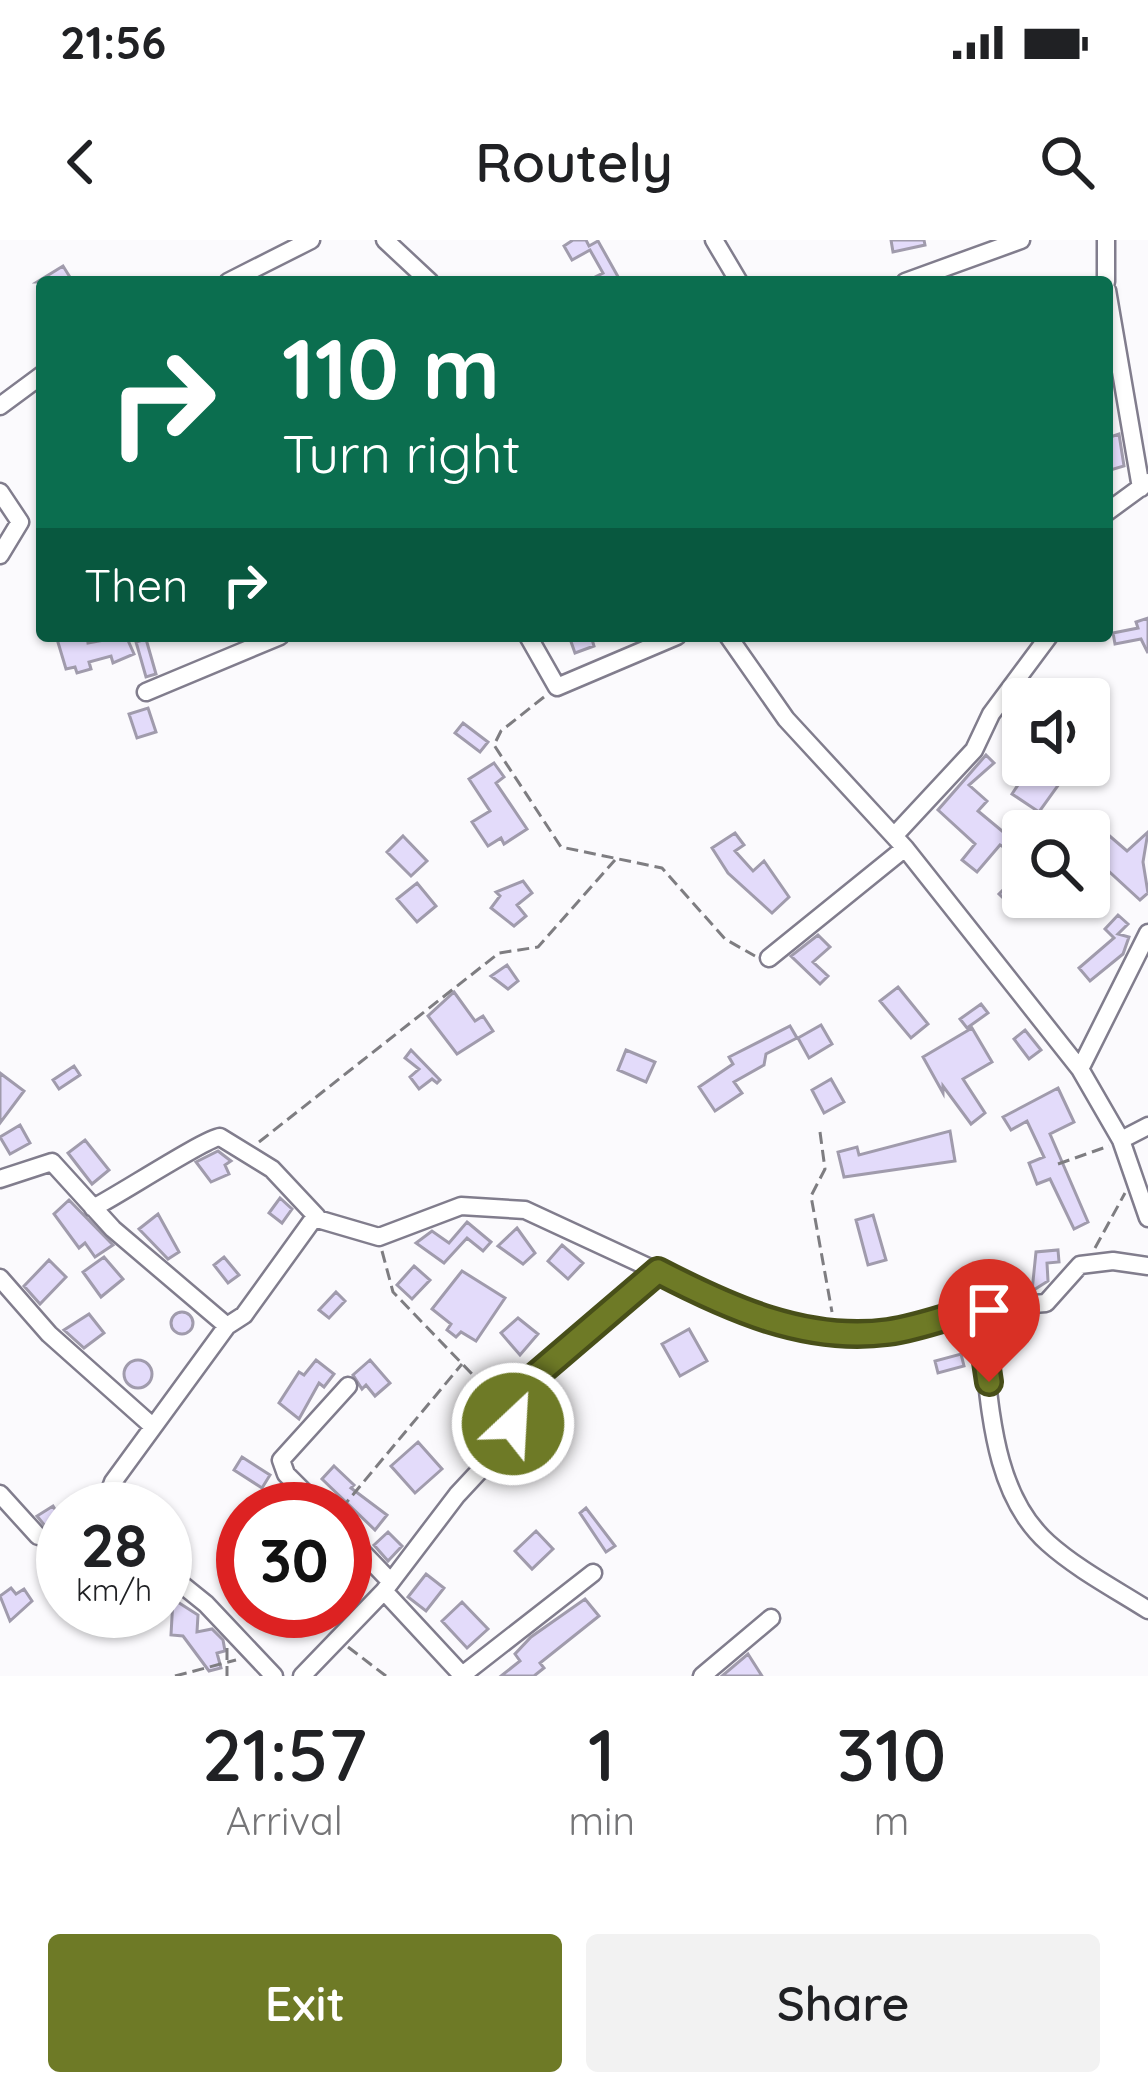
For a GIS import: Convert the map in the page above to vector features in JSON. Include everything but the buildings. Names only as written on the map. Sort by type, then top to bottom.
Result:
[{"type":"street","points":[[240,276],[311,240]]},
{"type":"street","points":[[385,240],[424,276]]},
{"type":"street","points":[[714,240],[735,276]]},
{"type":"street","points":[[921,276],[1022,240]]},
{"type":"street","points":[[1106,240],[1106,276]]},
{"type":"street","points":[[1113,323],[1144,485],[1113,508]]},
{"type":"street","points":[[0,406],[36,379]]},
{"type":"street","points":[[0,492],[20,522],[0,555]]},
{"type":"street","points":[[146,692],[266,642]]},
{"type":"street","points":[[532,642],[557,687],[663,642]]},
{"type":"street","points":[[732,642],[785,719],[900,842],[1081,1069],[1121,1140],[1132,1183],[1148,1218]]},
{"type":"street","points":[[769,958],[900,842],[974,751],[991,714],[1044,642]]},
{"type":"street","points":[[1081,1069],[1148,933]]},
{"type":"street","points":[[1121,1140],[1148,1126]]},
{"type":"street","points":[[93,1208],[171,1166],[209,1138],[232,1141],[297,1192],[317,1217],[379,1237],[448,1209],[508,1208],[538,1214],[756,1318],[836,1331],[895,1331],[978,1308],[1046,1303],[1075,1268],[1091,1261],[1148,1266]]},
{"type":"street","points":[[3,1173],[49,1160],[93,1208],[214,1320],[227,1326]]},
{"type":"street","points":[[115,1482],[150,1424],[227,1326],[244,1315],[307,1224],[317,1217]]},
{"type":"street","points":[[302,1676],[313,1659],[340,1639],[387,1587],[457,1495],[511,1437],[515,1431],[509,1412],[513,1395],[658,1271]]},
{"type":"street","points":[[0,1279],[49,1334],[150,1424]]},
{"type":"street","points":[[978,1308],[994,1425],[1006,1474],[1028,1520],[1047,1542],[1148,1610]]},
{"type":"street","points":[[294,1482],[281,1460],[348,1386]]},
{"type":"street","points":[[0,1494],[36,1534]]},
{"type":"street","points":[[372,1568],[462,1676],[593,1573]]},
{"type":"street","points":[[192,1592],[268,1670]]},
{"type":"street","points":[[702,1676],[771,1618]]},
{"type":"path","points":[[557,687],[501,731],[494,745],[561,847],[662,868],[725,939],[746,954],[769,958]]},
{"type":"path","points":[[249,1151],[499,953],[538,947],[615,860]]},
{"type":"path","points":[[820,1132],[825,1169],[811,1196],[836,1331]]},
{"type":"path","points":[[1058,1164],[1093,1155],[1121,1140]]},
{"type":"path","points":[[1091,1261],[1132,1183]]},
{"type":"path","points":[[379,1237],[393,1292],[509,1412]]},
{"type":"path","points":[[364,1482],[462,1364]]},
{"type":"path","points":[[340,1639],[386,1676]]},
{"type":"path","points":[[175,1676],[227,1660],[268,1670]]},
{"type":"path","points":[[227,1660],[227,1676]]},
{"type":"route","points":[[513,1424],[508,1406],[513,1395],[658,1271],[756,1318],[809,1329],[882,1333],[978,1308],[989,1382]]}]
